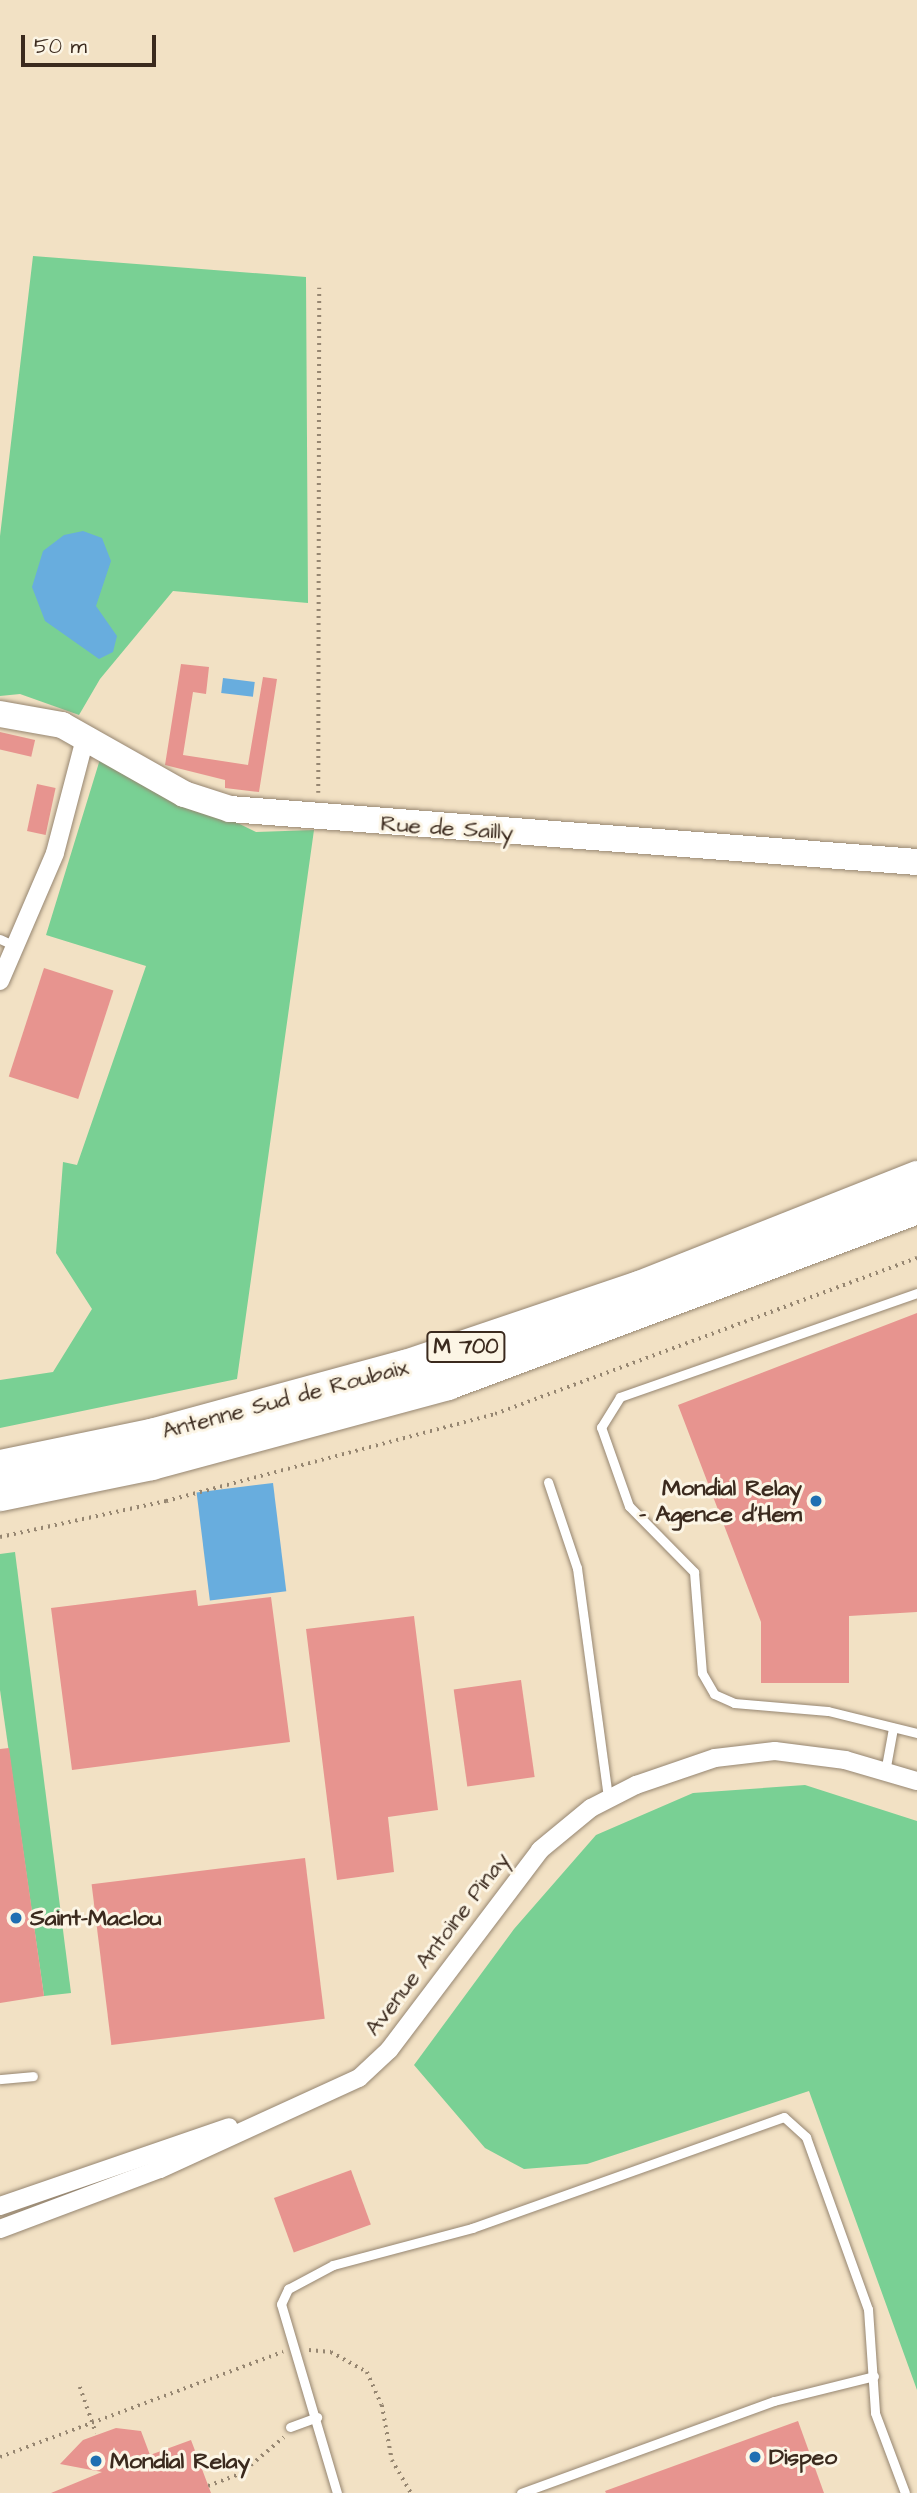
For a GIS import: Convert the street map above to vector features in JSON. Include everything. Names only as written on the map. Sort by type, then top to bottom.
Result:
[{"type":"highway","name":"Antenne Sud de Roubaix","points":[[0,1466],[154,1434],[405,1366],[639,1287],[917,1177]]},
{"type":"highway","name":"Antenne Sud de Roubaix","points":[[0,1494],[162,1461],[447,1383],[917,1207]]},
{"type":"street","name":"Rue de Sailly","points":[[0,714],[38,717],[86,735],[205,803],[317,818],[917,862]]},
{"type":"street","points":[[0,981],[18,948],[55,853],[86,735]]},
{"type":"street","name":"Avenue Antoine Pinay","points":[[0,2229],[153,2172],[273,2115],[347,2085],[379,2061],[506,1888],[555,1836],[608,1798],[689,1765],[744,1754],[799,1753],[917,1781]]},
{"type":"street","name":"Avenue Antoine Pinay","points":[[6,2204],[172,2142],[273,2115]]},
{"type":"street","points":[[6,2204],[18,2222]]},
{"type":"lane","points":[[0,939],[18,948]]},
{"type":"lane","points":[[917,1293],[620,1397],[601,1427],[629,1506],[694,1572],[702,1673],[713,1694],[734,1703],[828,1711],[917,1733]]},
{"type":"lane","points":[[548,1482],[577,1568],[608,1798]]},
{"type":"lane","points":[[885,1772],[893,1728]]},
{"type":"lane","points":[[0,2079],[33,2076]]},
{"type":"lane","points":[[337,2493],[317,2417],[281,2304],[302,2278],[485,2223],[784,2117],[806,2137],[868,2309],[875,2413],[905,2493]]},
{"type":"lane","points":[[520,2493],[774,2401],[874,2376]]},
{"type":"lane","points":[[290,2427],[317,2417]]},
{"type":"path","points":[[317,818],[319,288]]},
{"type":"path","points":[[0,1536],[166,1501],[495,1414],[917,1258]]},
{"type":"path","points":[[0,2457],[296,2350],[331,2352],[367,2372],[382,2405],[392,2460],[411,2493]]},
{"type":"path","points":[[80,2387],[96,2433]]},
{"type":"path","points":[[208,2486],[240,2474],[265,2448],[277,2448],[290,2427]]},
{"type":"green space","points":[[33,256],[306,277],[308,603],[173,591],[100,679],[79,715],[20,694],[0,696],[0,536]]},
{"type":"green space","points":[[101,756],[256,832],[314,830],[237,1379],[0,1428],[0,1380],[53,1372],[92,1309],[56,1253],[63,1162],[77,1165],[146,966],[46,935]]},
{"type":"green space","points":[[15,1552],[71,1993],[44,1996],[0,1690],[0,1554]]},
{"type":"green space","points":[[805,1785],[917,1821],[917,2390],[809,2091],[587,2164],[524,2169],[485,2148],[414,2065],[514,1929],[596,1835],[693,1793]]},
{"type":"water","points":[[83,531],[102,538],[111,561],[96,606],[117,636],[113,652],[99,659],[45,621],[32,587],[43,551],[64,535]]},
{"type":"water","points":[[223,678],[255,682],[253,697],[221,693]]},
{"type":"water","points":[[273,1483],[286,1591],[210,1601],[197,1492]]},
{"type":"building","points":[[181,664],[209,667],[206,694],[193,692],[183,755],[248,765],[263,677],[277,679],[259,792],[225,788],[225,780],[165,765]]},
{"type":"building","points":[[0,732],[35,740],[31,757],[0,749]]},
{"type":"building","points":[[37,784],[56,788],[46,835],[27,831]]},
{"type":"building","points":[[44,968],[113,991],[78,1099],[9,1076]]},
{"type":"building","name":"Mondial Relay - Agence d'Hem","points":[[917,1313],[917,1612],[849,1616],[849,1683],[761,1683],[761,1622],[678,1405]]},
{"type":"building","points":[[196,1590],[198,1606],[271,1597],[290,1742],[72,1770],[51,1608]]},
{"type":"building","points":[[414,1616],[438,1810],[388,1817],[394,1872],[337,1880],[306,1629]]},
{"type":"building","points":[[521,1680],[535,1777],[467,1787],[454,1689]]},
{"type":"building","name":"Saint-Maclou","points":[[9,1748],[44,1996],[0,2003],[0,1749]]},
{"type":"building","points":[[305,1858],[325,2019],[111,2045],[92,1884]]},
{"type":"building","points":[[351,2170],[371,2225],[294,2253],[274,2198]]},
{"type":"building","name":"Dispeo","points":[[798,2421],[824,2493],[605,2491]]},
{"type":"building","name":"Mondial Relay","points":[[116,2428],[141,2431],[150,2455],[191,2440],[211,2493],[51,2493],[102,2472],[60,2464],[83,2440]]},
{"type":"place","name":"Mondial Relay - Agence d'Hem","points":[[816,1501]]},
{"type":"place","name":"Saint-Maclou","points":[[16,1918]]},
{"type":"place","name":"Dispeo","points":[[755,2457]]},
{"type":"place","name":"Mondial Relay","points":[[96,2461]]}]
